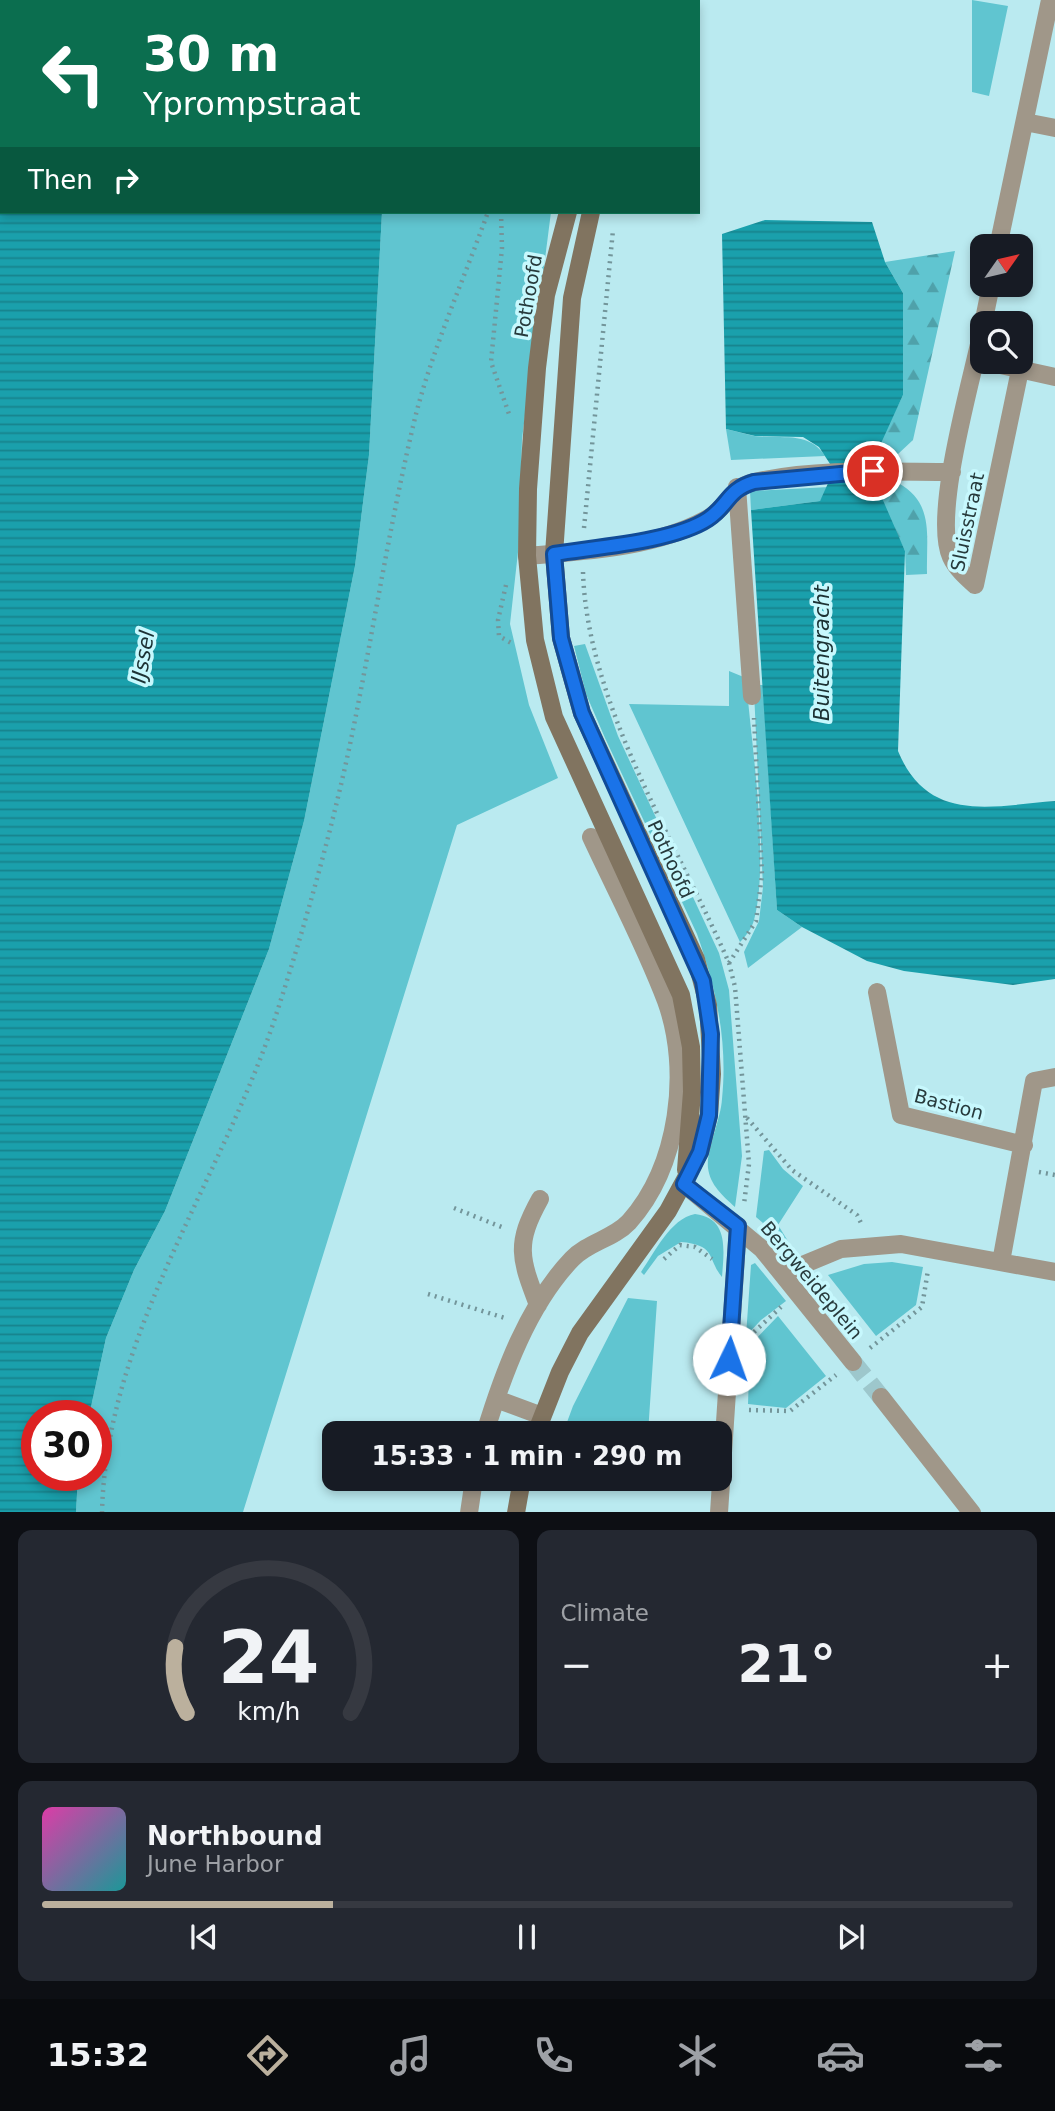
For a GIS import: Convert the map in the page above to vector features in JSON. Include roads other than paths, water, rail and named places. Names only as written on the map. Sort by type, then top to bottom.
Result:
[{"type":"street","points":[[1001,234],[1050,0]]},
{"type":"street","points":[[1025,122],[1055,128]]},
{"type":"street","name":"Pothoofd","points":[[567,214],[546,295],[538,356],[528,489],[527,556],[535,640],[554,718],[673,972],[687,1017],[692,1092],[684,1184]]},
{"type":"street","name":"Pothoofd","points":[[541,1421],[560,1372],[592,1314],[647,1241],[684,1184],[700,1152],[709,1115],[711,1034],[703,981],[582,713],[561,638],[554,554],[572,298],[591,214]]},
{"type":"street","points":[[1033,373],[1055,377]]},
{"type":"street","name":"Sluisstraat","points":[[978,374],[952,472],[946,539],[951,557],[975,585],[1019,374]]},
{"type":"street","points":[[527,556],[644,541],[696,524],[720,509],[737,487],[754,482],[833,473],[952,472]]},
{"type":"street","points":[[737,487],[752,696]]},
{"type":"street","points":[[489,1421],[538,1305],[573,1258],[617,1233],[646,1201],[658,1180],[673,1130],[676,1045],[666,1002],[591,837]]},
{"type":"street","name":"Bastion","points":[[877,992],[901,1115],[1024,1145]]},
{"type":"street","points":[[1001,1262],[1034,1081],[1055,1077]]},
{"type":"street","name":"Bergweideplein","points":[[684,1184],[738,1226],[783,1273],[853,1362]]},
{"type":"street","points":[[538,1305],[522,1253],[523,1236],[540,1199]]},
{"type":"street","points":[[719,1512],[738,1226]]},
{"type":"street","points":[[783,1273],[841,1249],[872,1244],[901,1244],[1055,1272]]},
{"type":"street","points":[[881,1397],[971,1512]]},
{"type":"street","name":"Pothoofd","points":[[496,1399],[532,1421]]},
{"type":"street","points":[[468,1512],[472,1491]]},
{"type":"street","points":[[516,1512],[520,1491]]},
{"type":"water","name":"IJssel","points":[[0,214],[382,214],[369,455],[355,566],[304,821],[269,949],[165,1211],[134,1270],[106,1338],[92,1400],[21,1400],[21,1491],[77,1491],[76,1512],[0,1512]]},
{"type":"water","name":"Buitengracht","points":[[765,220],[872,222],[885,262],[903,293],[903,395],[867,474],[882,498],[905,551],[898,751],[911,774],[926,790],[944,800],[985,807],[1055,801],[1055,979],[1013,985],[904,971],[867,961],[802,927],[777,910],[751,510],[820,501],[834,470],[819,447],[803,437],[755,436],[726,429],[722,234]]},
{"type":"tunnel","points":[[853,1362],[881,1397]]}]
